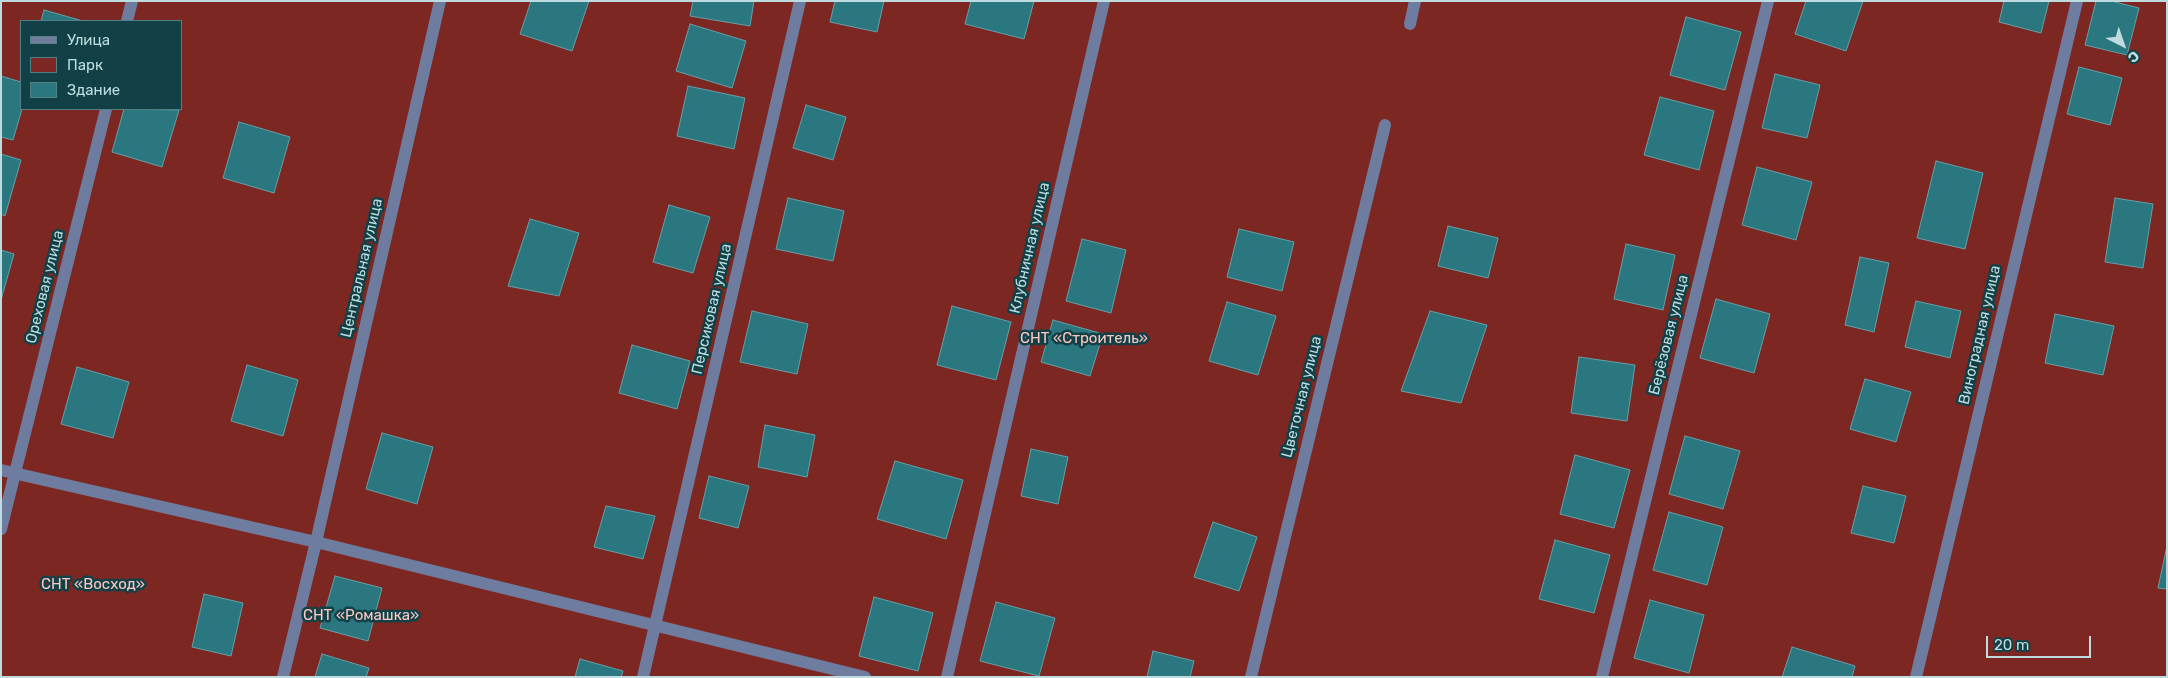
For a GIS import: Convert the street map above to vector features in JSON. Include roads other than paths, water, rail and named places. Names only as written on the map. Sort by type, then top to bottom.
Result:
[{"type":"street","points":[[127,20],[132,1]]},
{"type":"street","name":"Центральная улица","points":[[283,677],[316,542],[440,1]]},
{"type":"street","name":"Персиковая улица","points":[[642,677],[656,624],[800,1]]},
{"type":"street","name":"Клубничная улица","points":[[947,677],[1104,1]]},
{"type":"street","points":[[1410,24],[1415,1]]},
{"type":"street","name":"Берёзовая улица","points":[[1602,677],[1768,1]]},
{"type":"street","name":"Виноградная улица","points":[[1916,677],[2077,1]]},
{"type":"street","name":"Ореховая улица","points":[[1,529],[106,110]]},
{"type":"street","name":"Цветочная улица","points":[[1251,677],[1385,125]]},
{"type":"street","points":[[1,470],[316,542],[866,677]]},
{"type":"park label","name":"СНТ «Строитель»","points":[[1084,339]]},
{"type":"park label","name":"СНТ «Восход»","points":[[93,585]]},
{"type":"park label","name":"СНТ «Ромашка»","points":[[361,616]]}]
